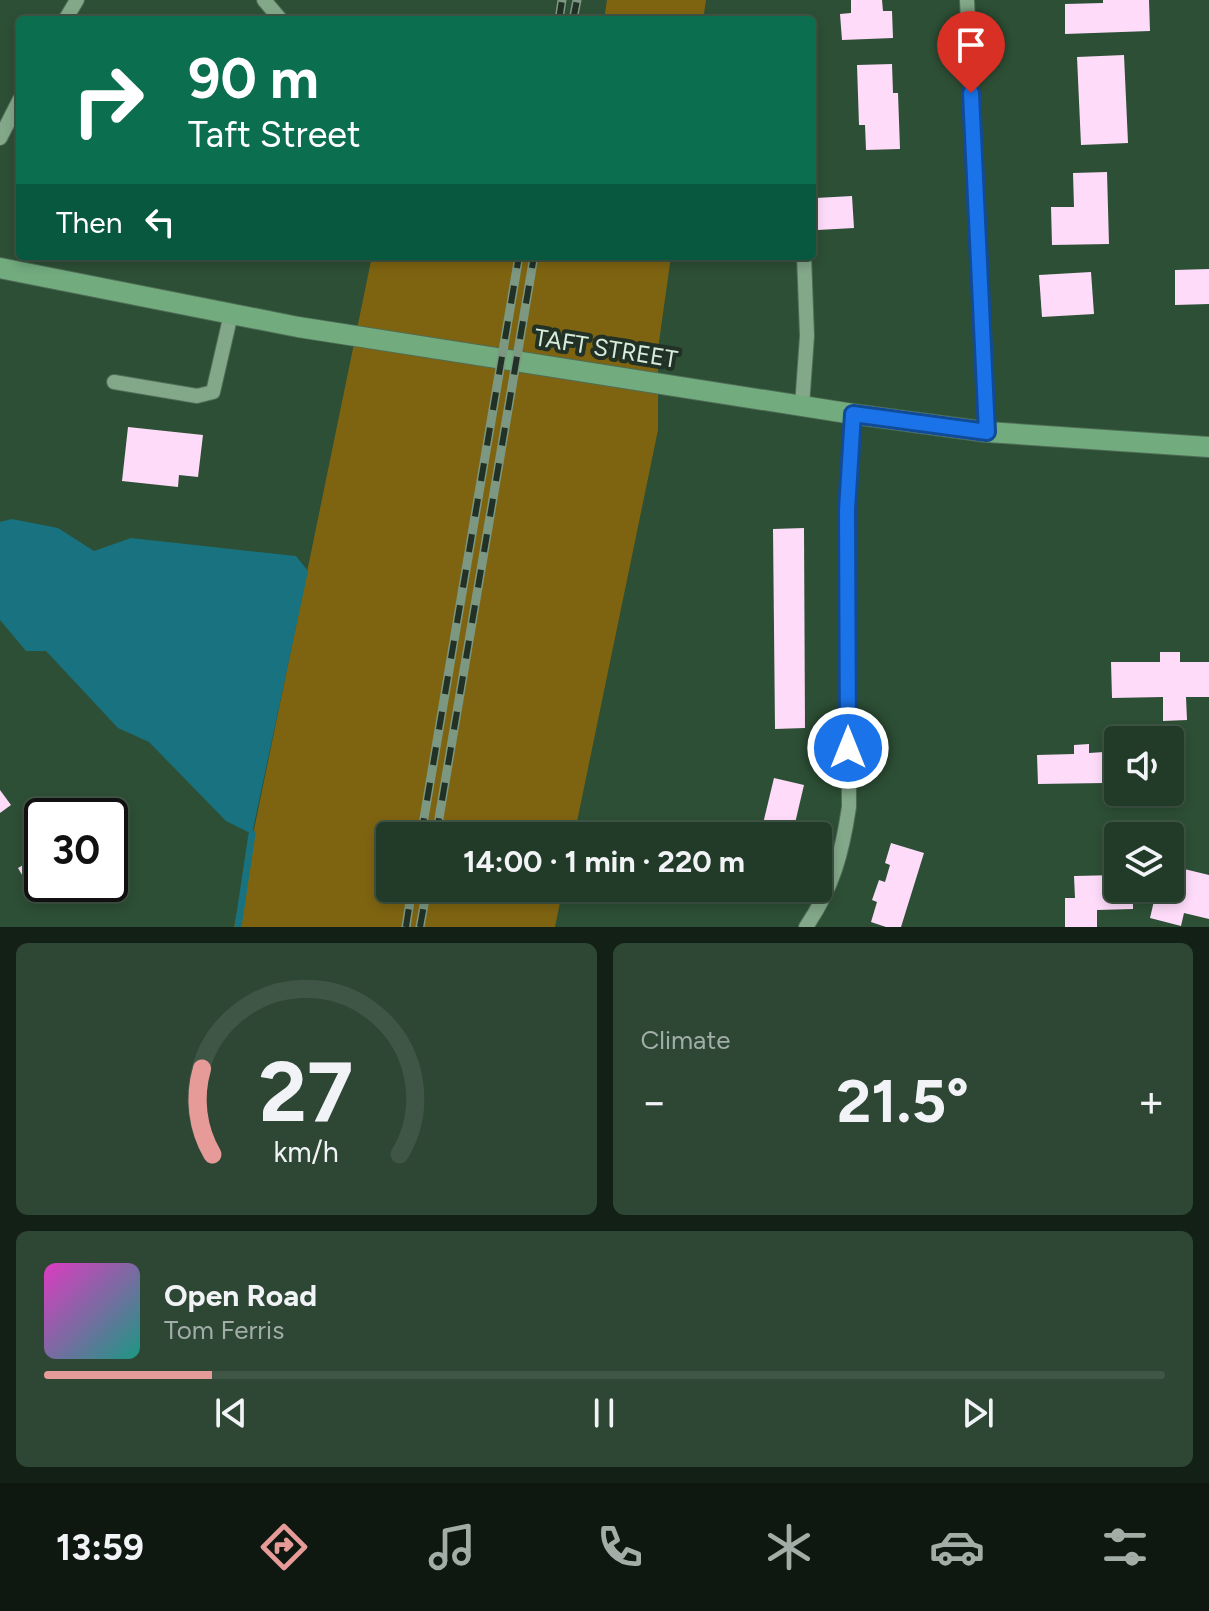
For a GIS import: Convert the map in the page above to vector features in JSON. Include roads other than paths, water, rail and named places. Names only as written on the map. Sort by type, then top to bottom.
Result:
[{"type":"main road","name":"TAFT STREET","points":[[0,268],[298,327],[853,414],[987,432],[1209,447]]},
{"type":"street","points":[[264,0],[278,16]]},
{"type":"street","points":[[967,0],[987,432]]},
{"type":"street","points":[[0,138],[16,107]]},
{"type":"street","points":[[802,406],[807,336],[804,260]]},
{"type":"street","points":[[114,382],[197,396],[213,392],[231,314]]},
{"type":"street","points":[[825,927],[809,923],[830,888],[842,850],[849,807],[847,510],[853,414]]},
{"type":"water","points":[[12,519],[58,528],[94,551],[131,538],[296,556],[308,571],[252,834],[226,821],[149,742],[118,728],[46,651],[26,651],[0,620],[0,522]]},
{"type":"waterway","points":[[238,927],[252,834]]},
{"type":"railway","points":[[560,16],[562,0]]},
{"type":"railway","points":[[574,16],[577,0]]},
{"type":"railway","points":[[423,822],[518,260]]},
{"type":"railway","points":[[438,822],[533,260]]},
{"type":"railway","points":[[406,927],[410,902]]},
{"type":"railway","points":[[420,927],[424,902]]}]
